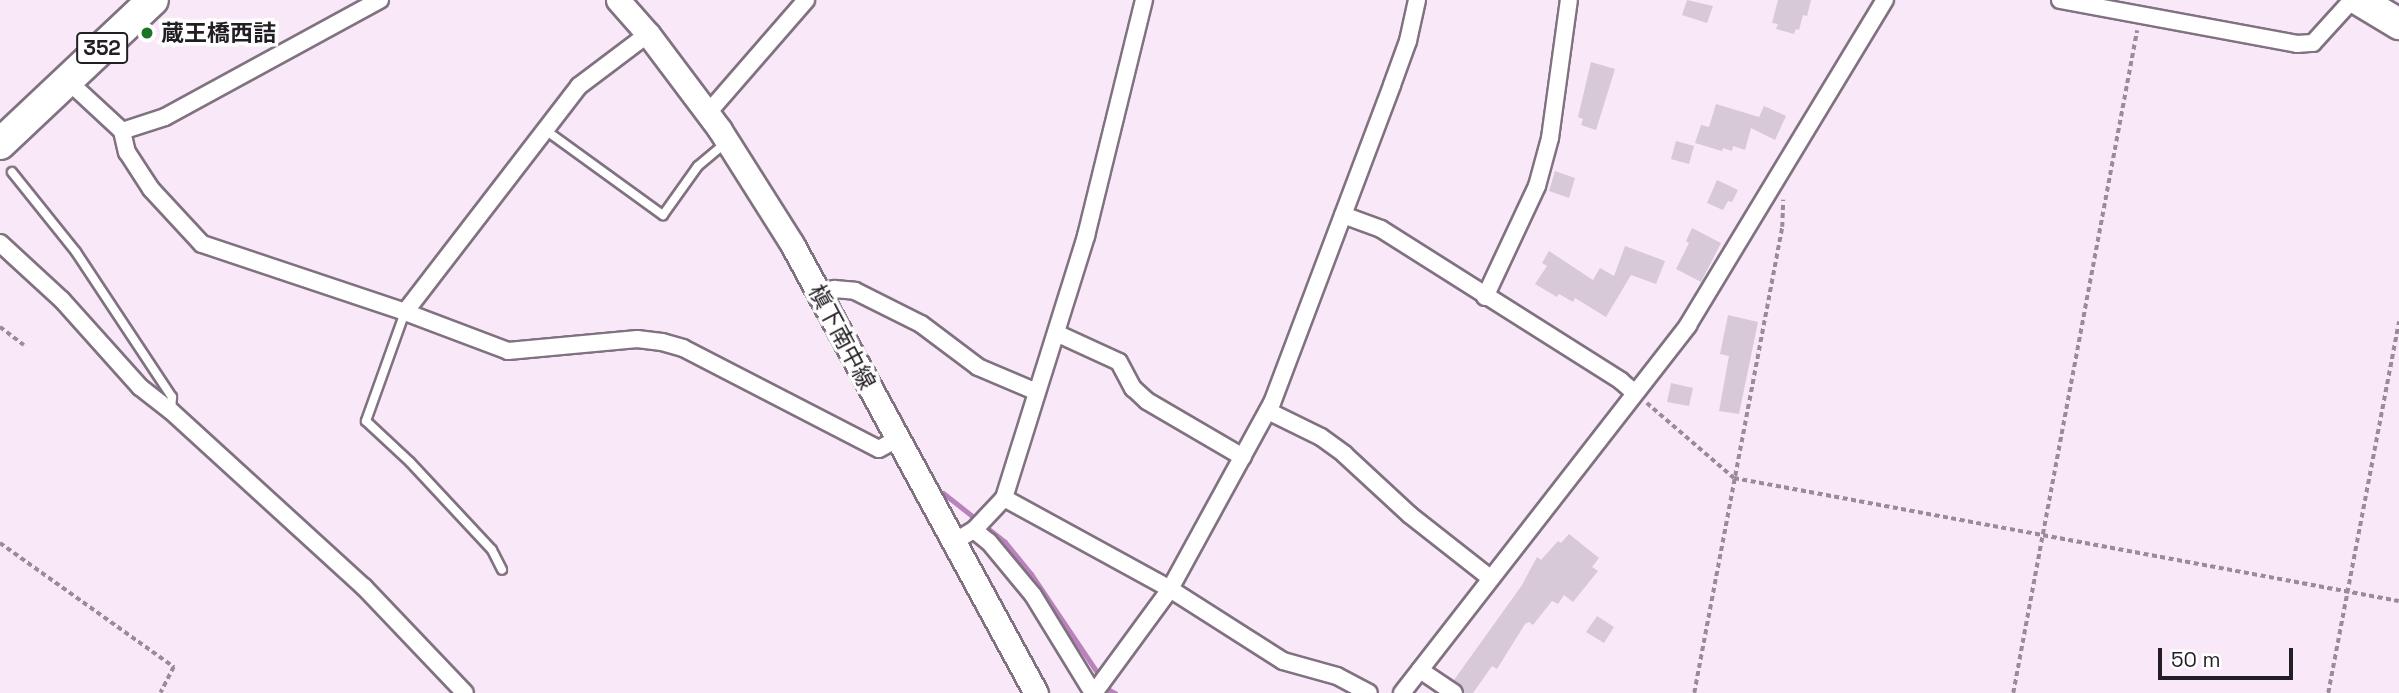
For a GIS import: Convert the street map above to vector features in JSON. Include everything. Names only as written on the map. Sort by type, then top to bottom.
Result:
[{"type":"highway","name":"352","points":[[0,144],[153,0]]},
{"type":"highway","points":[[2359,0],[2399,24]]},
{"type":"main road","name":"槇下南中線","points":[[618,0],[648,34],[727,142],[792,244],[952,543],[1036,693]]},
{"type":"street","points":[[122,131],[165,117],[380,0]]},
{"type":"street","points":[[707,114],[806,0]]},
{"type":"street","points":[[952,543],[974,530],[1004,498],[1086,236],[1144,0]]},
{"type":"street","points":[[974,530],[989,542],[1033,596],[1093,693],[1170,589],[1268,411],[1408,41],[1417,0]]},
{"type":"street","points":[[1485,297],[1537,186],[1550,138],[1569,0]]},
{"type":"street","points":[[1402,693],[1688,325],[1885,0]]},
{"type":"street","points":[[2060,0],[2297,44],[2313,43],[2352,0]]},
{"type":"street","points":[[405,312],[544,128],[579,86],[648,34]]},
{"type":"street","points":[[67,80],[122,131],[127,152],[151,189],[202,244],[405,312],[508,351],[637,339],[662,342],[683,348],[879,449],[897,439]]},
{"type":"street","points":[[1343,215],[1381,229],[1620,381],[1634,393]]},
{"type":"street","points":[[0,243],[62,300],[122,369],[364,587],[465,693]]},
{"type":"street","points":[[819,293],[834,289],[855,291],[921,324],[978,367],[1037,392]]},
{"type":"street","points":[[1056,333],[1119,362],[1133,388],[1147,401],[1242,457]]},
{"type":"street","points":[[1268,411],[1321,438],[1344,454],[1410,515],[1490,578]]},
{"type":"street","points":[[1004,498],[1170,589],[1283,660],[1337,676],[1369,693]]},
{"type":"street","points":[[1420,670],[1454,693]]},
{"type":"lane","points":[[544,128],[663,215],[698,166],[727,142]]},
{"type":"lane","points":[[12,172],[76,252],[172,397],[171,411]]},
{"type":"lane","points":[[405,312],[366,421],[410,462],[492,550],[502,570]]},
{"type":"path","points":[[2013,693],[2139,16]]},
{"type":"path","points":[[1694,693],[1782,227],[1782,192],[1774,181]]},
{"type":"path","points":[[2328,693],[2350,591],[2399,322]]},
{"type":"path","points":[[0,327],[24,345]]},
{"type":"path","points":[[1634,393],[1734,478],[2043,533],[2399,601]]},
{"type":"path","points":[[0,543],[174,667],[161,693]]},
{"type":"building","points":[[1687,0],[1713,6],[1707,23],[1682,15]]},
{"type":"building","points":[[1778,0],[1811,0],[1807,16],[1803,15],[1799,30],[1796,29],[1794,34],[1776,29],[1778,24],[1772,23]]},
{"type":"building","points":[[1591,62],[1615,69],[1596,130],[1581,125],[1583,119],[1578,117]]},
{"type":"building","points":[[1716,104],[1759,117],[1764,106],[1786,116],[1775,140],[1751,128],[1745,150],[1733,146],[1732,151],[1723,148],[1722,151],[1695,143],[1701,125],[1709,127]]},
{"type":"building","points":[[1676,141],[1694,146],[1689,164],[1671,159]]},
{"type":"building","points":[[1555,171],[1575,178],[1569,198],[1549,191]]},
{"type":"building","points":[[1717,180],[1738,190],[1732,202],[1728,201],[1723,210],[1707,203]]},
{"type":"building","points":[[1692,228],[1721,243],[1701,282],[1676,269],[1689,243],[1686,241]]},
{"type":"building","points":[[1625,246],[1665,261],[1656,284],[1631,275],[1606,317],[1575,298],[1573,302],[1559,294],[1557,297],[1535,284],[1547,266],[1542,263],[1549,251],[1593,280],[1600,268],[1614,276]]},
{"type":"building","points":[[1728,315],[1758,322],[1739,414],[1719,411],[1729,356],[1720,354]]},
{"type":"building","points":[[1671,383],[1693,388],[1689,406],[1667,402]]},
{"type":"building","points":[[1569,534],[1599,558],[1592,567],[1598,571],[1573,602],[1564,595],[1558,604],[1552,601],[1533,625],[1529,622],[1525,624],[1497,669],[1492,666],[1473,693],[1464,693],[1454,680],[1522,585],[1537,557],[1541,560],[1558,541],[1561,543]]},
{"type":"building","points":[[1597,616],[1614,627],[1604,643],[1586,632]]},
{"type":"waterway","points":[[943,493],[1005,542],[1031,574],[1109,690],[1115,693]]},
{"type":"place","name":"蔵王橋西詰","points":[[147,33]]}]
